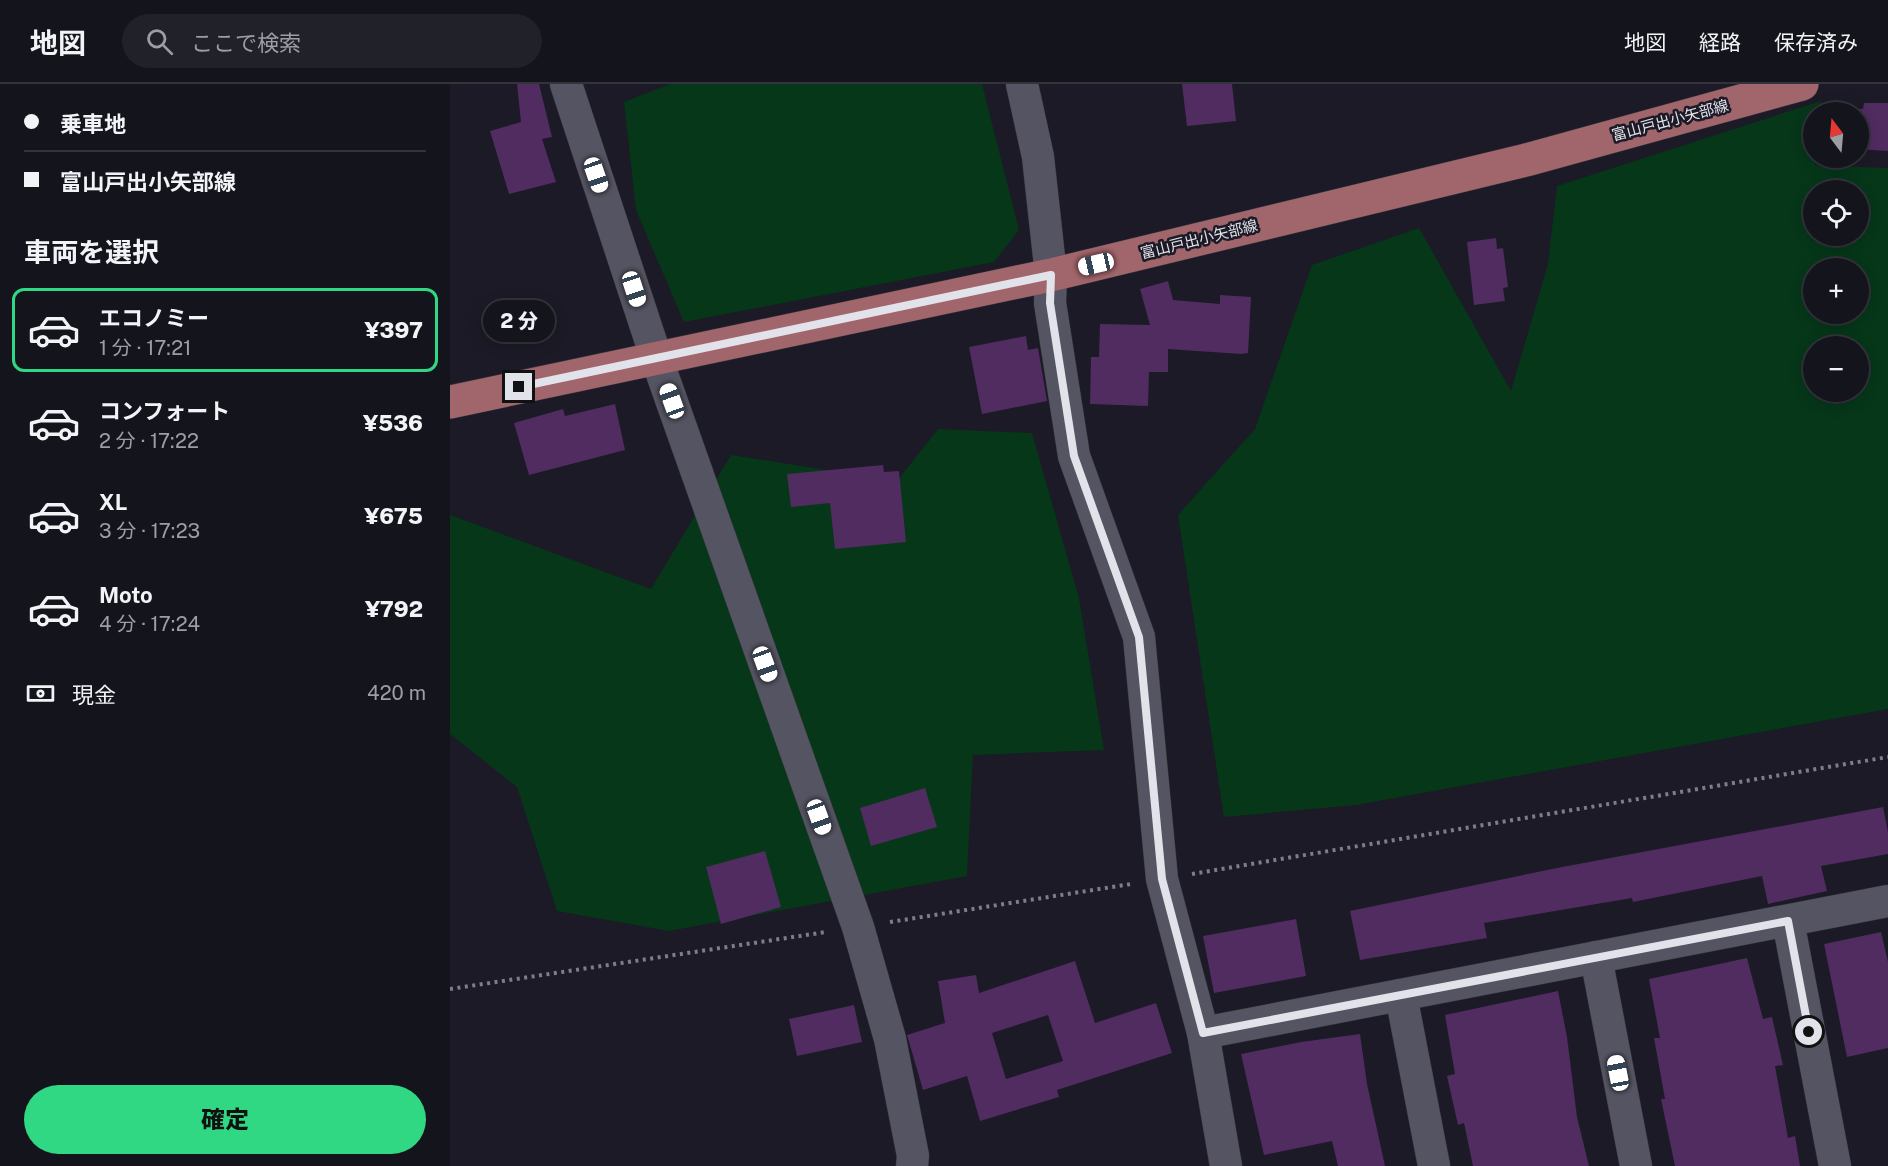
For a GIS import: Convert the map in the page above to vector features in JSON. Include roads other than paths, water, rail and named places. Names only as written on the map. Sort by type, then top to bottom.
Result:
[{"type":"main road","name":"富山戸出小矢部線","points":[[450,402],[1051,275],[1526,160],[1802,84]]},
{"type":"street","points":[[566,84],[656,357],[858,927],[890,1039],[913,1156],[912,1166]]},
{"type":"street","points":[[1022,84],[1038,157],[1051,275],[1050,303],[1074,456],[1139,637],[1162,879],[1203,1033],[1226,1166]]},
{"type":"street","points":[[1203,1033],[1888,901]]},
{"type":"street","points":[[1788,921],[1835,1166]]},
{"type":"street","points":[[1596,957],[1636,1166]]},
{"type":"street","points":[[1401,995],[1434,1166]]}]
